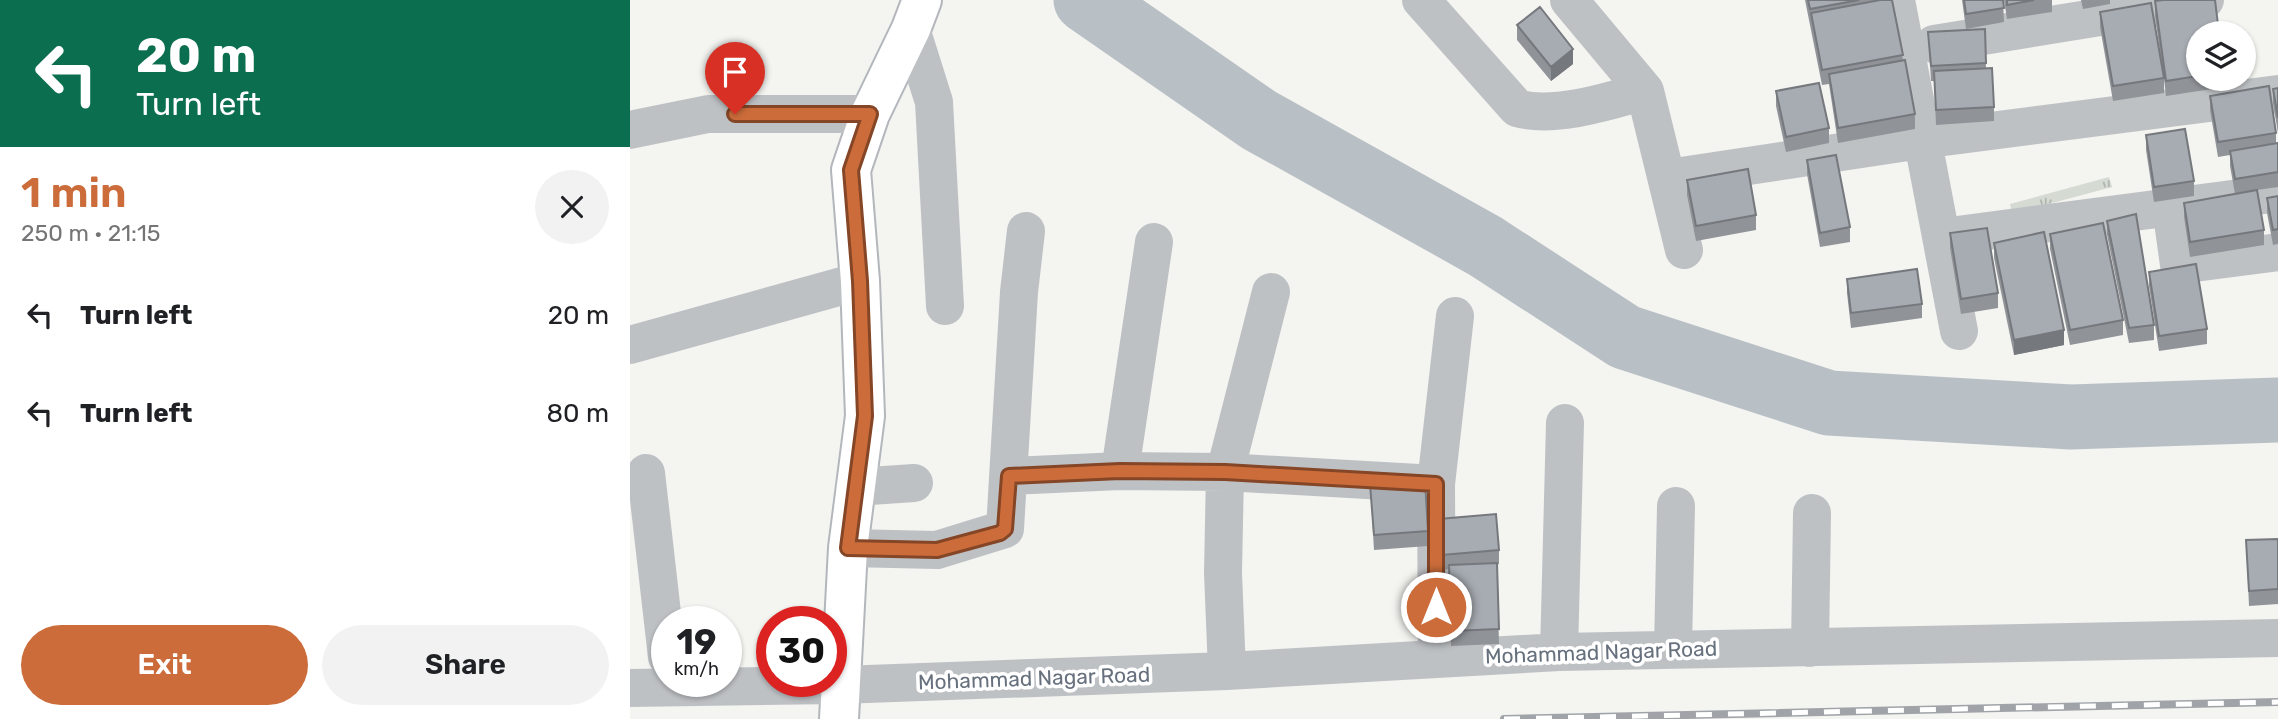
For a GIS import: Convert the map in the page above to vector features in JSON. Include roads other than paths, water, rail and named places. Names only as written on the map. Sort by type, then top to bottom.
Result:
[{"type":"main road","points":[[840,702],[848,548],[865,416],[860,281],[851,170],[870,114],[916,15]]},
{"type":"street","points":[[1421,0],[1517,108],[1531,113],[1600,104],[1645,91]]},
{"type":"street","points":[[1569,0],[1645,91],[1684,250]]},
{"type":"street","points":[[1896,0],[1959,331]]},
{"type":"street","points":[[1905,49],[2205,0]]},
{"type":"street","points":[[916,15],[934,102],[945,306]]},
{"type":"street","points":[[1668,178],[1921,140],[2278,94]]},
{"type":"street","points":[[631,128],[708,114],[870,114]]},
{"type":"street","points":[[1942,237],[2278,194]]},
{"type":"street","points":[[2171,207],[2179,265],[2278,252]]},
{"type":"street","points":[[848,548],[937,550],[1000,533],[1005,529],[1019,292],[1026,231]]},
{"type":"street","points":[[1120,471],[1154,242]]},
{"type":"street","points":[[630,345],[860,281]]},
{"type":"street","points":[[1227,671],[1223,572],[1225,472],[1271,292]]},
{"type":"street","points":[[1437,656],[1436,484],[1455,316]]},
{"type":"street","points":[[1559,652],[1565,423]]},
{"type":"street","points":[[1009,476],[1120,471],[1225,472],[1436,484]]},
{"type":"street","points":[[646,473],[661,606]]},
{"type":"street","points":[[855,488],[914,483]]},
{"type":"street","points":[[1673,649],[1676,506]]},
{"type":"street","points":[[1810,648],[1812,513]]},
{"type":"street","name":"Mohammad Nagar Road","points":[[742,687],[840,702],[1437,656],[2278,638]]},
{"type":"street","name":"Mohammad Nagar Road","points":[[630,688],[651,681]]},
{"type":"waterway","points":[[1086,0],[1259,120],[1485,246],[1625,337],[1829,403],[2071,417],[2278,410]]},
{"type":"railway","points":[[1504,719],[2278,702]]}]
